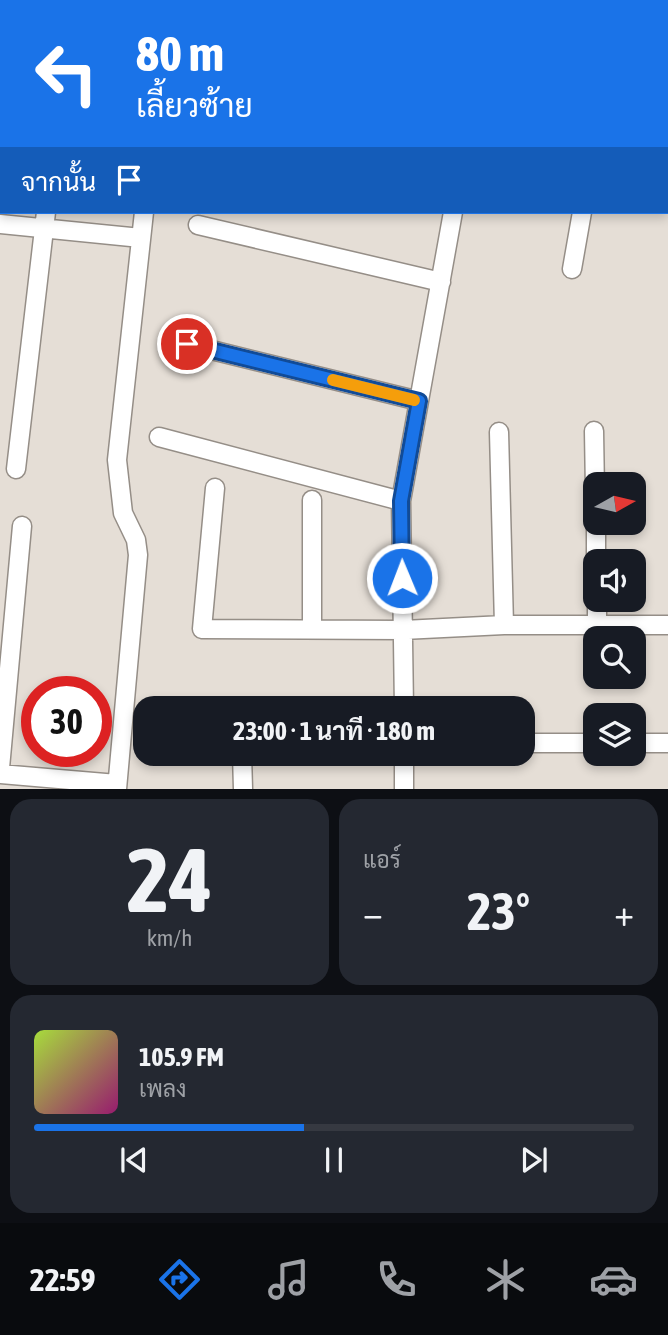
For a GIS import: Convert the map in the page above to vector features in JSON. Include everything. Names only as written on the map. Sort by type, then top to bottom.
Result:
[{"type":"street","points":[[0,774],[117,787],[138,555],[136,540],[123,513],[117,460],[144,214]]},
{"type":"street","points":[[404,696],[401,501],[453,214]]},
{"type":"street","points":[[572,269],[582,214]]},
{"type":"street","points":[[0,223],[45,220],[141,239]]},
{"type":"street","points":[[16,469],[45,220]]},
{"type":"street","points":[[198,225],[441,282]]},
{"type":"street","points":[[187,344],[419,401]]},
{"type":"street","points":[[594,431],[595,472]]},
{"type":"street","points":[[499,432],[504,625]]},
{"type":"street","points":[[159,437],[401,501]]},
{"type":"street","points":[[215,488],[202,629],[403,630],[504,625],[668,625]]},
{"type":"street","points":[[312,500],[312,629]]},
{"type":"street","points":[[0,768],[22,526]]},
{"type":"street","points":[[597,612],[597,624]]},
{"type":"street","points":[[535,743],[583,743]]},
{"type":"street","points":[[646,743],[668,743]]},
{"type":"street","points":[[242,766],[243,789]]},
{"type":"street","points":[[404,766],[404,789]]},
{"type":"slow traffic","points":[[333,380],[414,400]]},
{"type":"route","points":[[187,344],[419,401],[401,501],[402,578]]}]
